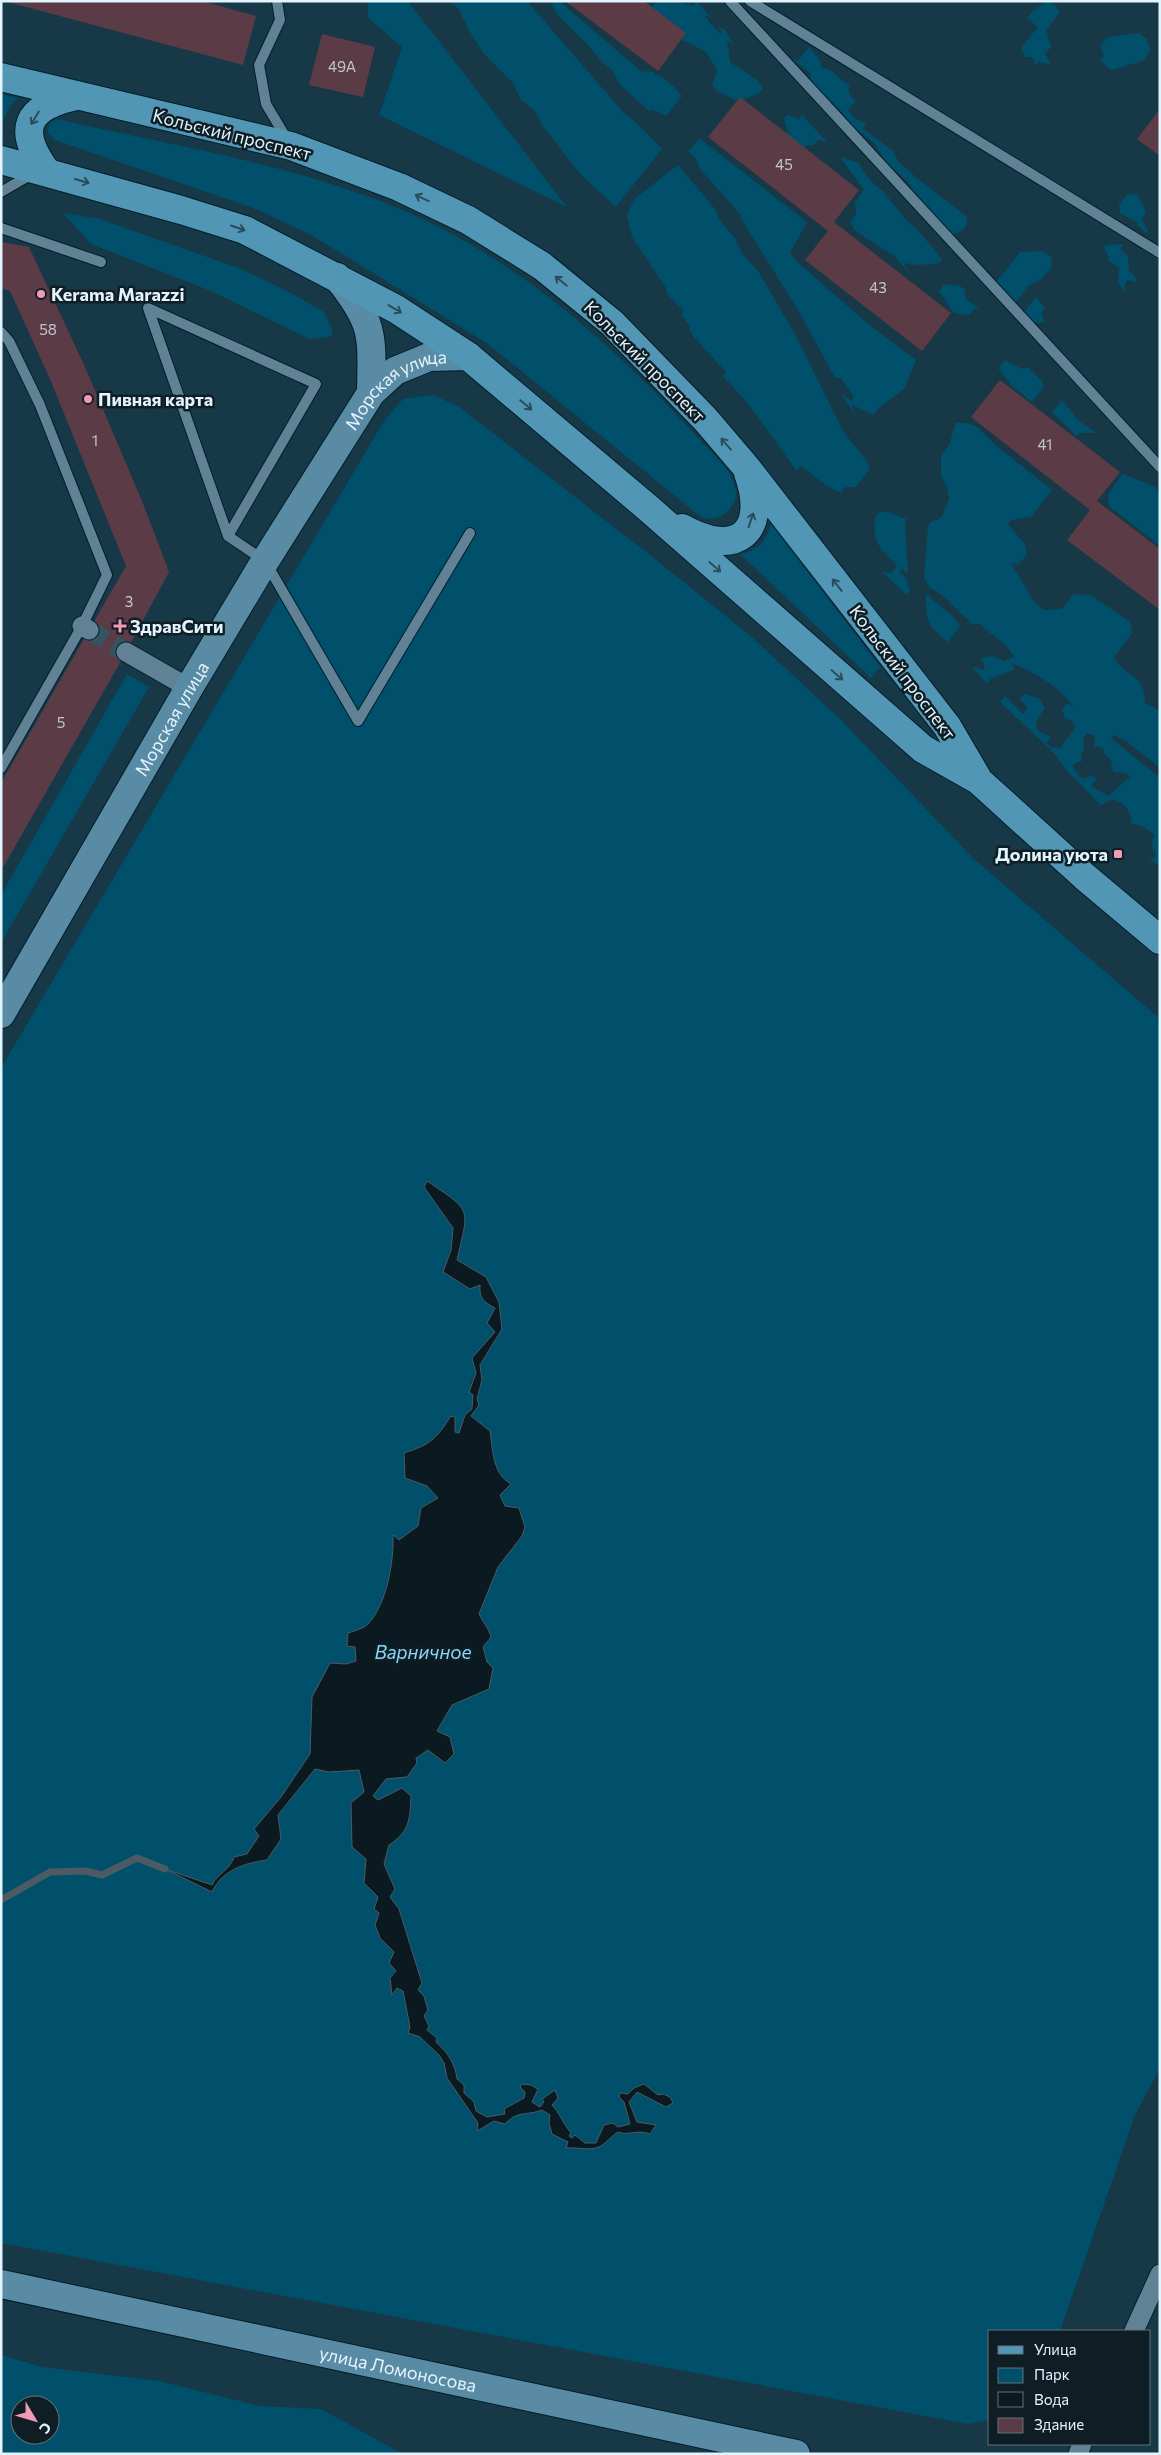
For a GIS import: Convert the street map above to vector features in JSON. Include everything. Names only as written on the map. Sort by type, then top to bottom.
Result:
[{"type":"main road","name":"Кольский проспект","points":[[1,77],[291,146],[399,187],[468,220],[542,266],[612,323],[706,420],[746,467],[947,726],[978,780]]},
{"type":"main road","points":[[43,170],[33,153],[28,134],[33,118],[42,108],[56,100],[76,96]]},
{"type":"main road","name":"Кольский проспект","points":[[1,160],[43,170],[245,230],[396,309],[468,356],[648,508],[923,749],[978,780],[1085,877],[1160,940]]},
{"type":"main road","points":[[648,508],[699,537],[716,542],[735,540],[746,532],[752,522],[755,507],[754,491],[746,467]]},
{"type":"street","points":[[337,277],[364,314],[372,336],[371,394]]},
{"type":"street","name":"Морская улица","points":[[1,1014],[189,688],[265,561],[371,394],[395,371],[429,357],[468,356]]},
{"type":"street","points":[[126,652],[189,688]]},
{"type":"street","points":[[1134,2330],[1160,2274]]},
{"type":"street","name":"улица Ломоносова","points":[[1,2284],[796,2454]]},
{"type":"lane","points":[[277,1],[280,20]]},
{"type":"lane","points":[[284,1],[280,20],[259,64],[266,104],[291,146]]},
{"type":"lane","points":[[730,1],[1160,466]]},
{"type":"lane","points":[[750,1],[1160,253]]},
{"type":"lane","points":[[1,192],[43,170]]},
{"type":"lane","points":[[1,228],[101,262]]},
{"type":"lane","points":[[228,536],[316,384],[148,308],[228,536],[265,561],[358,721],[470,534]]},
{"type":"lane","points":[[1,332],[9,341],[40,404],[107,575],[86,628],[1,768]]},
{"type":"green space","points":[[368,1],[408,1],[567,207],[379,115],[402,47],[368,18]]},
{"type":"green space","points":[[449,1],[527,1],[623,112],[638,124],[662,149],[616,207],[581,175],[542,125],[535,111],[520,99],[514,84],[484,54],[468,29],[459,9]]},
{"type":"green space","points":[[550,1],[559,1],[643,73],[645,71],[655,72],[654,74],[662,77],[673,86],[682,96],[666,116],[651,109],[649,111],[620,85],[613,71],[602,62],[557,14]]},
{"type":"green space","points":[[656,1],[675,1],[695,6],[693,1],[696,1],[713,20],[706,15],[705,17],[720,34],[722,31],[716,26],[724,29],[735,46],[727,40],[730,62],[756,79],[763,88],[759,93],[738,102],[715,89],[712,85],[717,70],[706,52],[681,39],[651,9]]},
{"type":"green space","points":[[1047,1],[1055,5],[1060,12],[1046,30],[1051,47],[1045,54],[1051,65],[1039,62],[1036,65],[1032,57],[1025,57],[1021,48],[1038,27],[1027,18]]},
{"type":"green space","points":[[1139,33],[1148,40],[1147,42],[1151,50],[1143,61],[1111,70],[1100,61],[1104,56],[1100,46],[1108,37]]},
{"type":"green space","points":[[809,47],[820,60],[821,67],[830,70],[850,86],[848,88],[851,97],[856,101],[848,110],[853,117],[866,124],[863,128],[894,152],[898,161],[912,174],[967,217],[967,224],[964,229],[953,235],[924,204],[907,181],[886,162],[875,144],[849,123],[841,111],[811,81],[810,73],[792,59],[798,61]]},
{"type":"green space","points":[[1,94],[18,98],[5,116],[4,138],[1,138]]},
{"type":"green space","points":[[787,115],[799,119],[802,115],[827,142],[818,140],[814,145],[806,146],[802,152],[775,131],[788,133],[784,119]]},
{"type":"green space","points":[[56,119],[274,168],[359,193],[444,229],[525,279],[599,339],[634,371],[729,473],[736,492],[734,502],[725,514],[719,517],[712,519],[701,517],[488,344],[313,236],[256,209],[55,140],[48,133],[49,124]]},
{"type":"green space","points":[[699,138],[807,222],[790,253],[795,260],[867,323],[916,360],[904,389],[880,407],[873,415],[851,404],[860,423],[841,393],[852,401],[853,396],[841,378],[835,378],[801,315],[740,217],[741,215],[700,169],[695,157],[688,152]]},
{"type":"green space","points":[[840,157],[860,163],[859,165],[871,181],[884,192],[905,219],[916,228],[942,259],[939,263],[919,265],[903,263],[911,275],[894,256],[854,230],[850,222],[856,214],[855,202],[864,190]]},
{"type":"green space","points":[[678,165],[715,209],[720,220],[735,238],[741,252],[758,271],[796,336],[843,431],[866,460],[870,469],[856,487],[845,487],[841,493],[828,487],[801,466],[797,471],[746,401],[723,376],[726,372],[693,336],[689,328],[690,326],[681,315],[684,311],[666,293],[666,288],[632,237],[627,216],[634,199]]},
{"type":"green space","points":[[1136,193],[1146,211],[1142,220],[1148,231],[1146,233],[1138,226],[1137,222],[1120,213],[1119,205],[1128,194],[1134,195]]},
{"type":"green space","points":[[63,213],[100,219],[241,269],[291,293],[324,312],[333,331],[330,337],[309,339],[211,291],[91,244]]},
{"type":"green space","points":[[1124,244],[1120,249],[1128,256],[1129,270],[1138,280],[1136,282],[1128,280],[1124,285],[1127,294],[1118,283],[1119,268],[1108,260],[1109,258],[1104,247],[1106,245]]},
{"type":"green space","points":[[1042,251],[1051,257],[1052,266],[1043,278],[1028,286],[1012,307],[994,285],[1020,252]]},
{"type":"green space","points":[[944,284],[957,286],[958,284],[965,290],[965,298],[983,312],[975,308],[970,315],[954,313],[939,291]]},
{"type":"green space","points":[[1036,297],[1045,308],[1041,314],[1045,323],[1027,322],[1022,315]]},
{"type":"green space","points":[[1005,360],[1022,369],[1028,367],[1042,381],[1044,386],[1032,402],[1013,387],[998,368]]},
{"type":"green space","points":[[433,395],[458,406],[655,559],[753,638],[840,719],[973,858],[1160,1019],[1160,2068],[1135,2115],[1060,2330],[988,2330],[988,2420],[968,2424],[1,2243],[1,1068],[384,421],[403,399]],"holes":[[[427,1181],[452,1199],[464,1212],[465,1220],[457,1260],[486,1277],[499,1302],[502,1329],[480,1365],[482,1380],[477,1399],[479,1405],[471,1416],[490,1431],[494,1460],[500,1474],[510,1484],[500,1495],[505,1506],[519,1508],[525,1527],[522,1536],[498,1567],[479,1614],[491,1637],[483,1647],[487,1662],[493,1668],[489,1689],[452,1704],[437,1732],[450,1737],[454,1754],[445,1763],[428,1750],[415,1759],[417,1763],[407,1777],[386,1779],[372,1796],[378,1800],[402,1788],[411,1796],[408,1824],[401,1835],[389,1845],[384,1864],[395,1889],[390,1897],[399,1909],[422,1982],[418,1990],[424,1997],[428,2010],[424,2016],[429,2026],[427,2030],[436,2037],[435,2041],[450,2058],[455,2068],[457,2079],[464,2085],[464,2093],[474,2102],[476,2111],[487,2117],[505,2114],[504,2109],[524,2098],[525,2092],[520,2087],[522,2084],[531,2085],[538,2089],[532,2102],[541,2108],[544,2102],[543,2099],[554,2090],[558,2098],[552,2104],[571,2133],[568,2136],[572,2138],[575,2135],[585,2143],[596,2143],[604,2125],[613,2123],[618,2127],[631,2124],[624,2102],[619,2097],[620,2093],[628,2094],[634,2088],[644,2084],[658,2096],[663,2094],[669,2097],[673,2103],[666,2107],[638,2092],[629,2101],[637,2122],[656,2125],[651,2134],[618,2132],[602,2146],[595,2148],[566,2148],[568,2142],[552,2134],[549,2123],[550,2115],[542,2110],[518,2115],[505,2124],[494,2121],[477,2131],[478,2123],[447,2078],[444,2063],[439,2055],[420,2037],[408,2033],[410,2028],[403,1991],[397,1988],[392,1994],[390,1978],[396,1971],[389,1963],[394,1953],[380,1938],[375,1925],[379,1913],[374,1908],[378,1897],[364,1883],[366,1859],[352,1847],[351,1804],[364,1792],[359,1770],[329,1772],[315,1769],[278,1815],[281,1839],[267,1860],[251,1863],[228,1873],[216,1884],[212,1892],[169,1871],[212,1885],[217,1877],[229,1866],[234,1857],[247,1854],[259,1836],[254,1829],[281,1797],[310,1754],[312,1697],[330,1663],[346,1664],[356,1661],[355,1646],[347,1646],[348,1633],[366,1625],[379,1607],[390,1570],[393,1535],[399,1540],[418,1526],[421,1508],[438,1498],[427,1486],[405,1478],[404,1453],[426,1444],[436,1436],[450,1417],[455,1417],[455,1433],[459,1434],[465,1415],[472,1409],[473,1395],[469,1392],[473,1387],[470,1383],[476,1373],[473,1358],[495,1332],[487,1323],[496,1307],[483,1299],[480,1293],[480,1285],[469,1289],[443,1272],[451,1250],[453,1228],[424,1187]]]},
{"type":"green space","points":[[1062,400],[1078,420],[1096,433],[1079,433],[1076,436],[1052,412]]},
{"type":"green space","points":[[956,423],[967,423],[977,427],[993,443],[1052,490],[1031,517],[1011,520],[1008,524],[1025,544],[1027,554],[1019,564],[1011,563],[1035,603],[1044,610],[1062,609],[1074,594],[1091,595],[1130,622],[1132,633],[1114,657],[1118,664],[1142,686],[1145,703],[1160,711],[1160,768],[1126,741],[1114,735],[1111,738],[1160,778],[1159,867],[1149,857],[1155,858],[1156,849],[1153,852],[1152,840],[1155,835],[1144,827],[1132,824],[1127,808],[1117,801],[1113,799],[1101,805],[1067,771],[1055,754],[1000,702],[1005,696],[1023,714],[1028,708],[1020,699],[1024,694],[1039,698],[1045,708],[1036,721],[1038,731],[1051,737],[1047,742],[1050,747],[1060,748],[1076,727],[1071,720],[1065,719],[1062,710],[1067,703],[1073,707],[1069,700],[1046,681],[1011,663],[1015,669],[990,679],[987,683],[973,669],[975,667],[983,670],[985,667],[981,658],[993,656],[1004,661],[1014,657],[1003,643],[980,624],[972,624],[942,595],[930,588],[924,577],[928,526],[931,522],[941,518],[949,499],[941,474],[941,456],[949,445]],"holes":[[[1087,733],[1095,736],[1094,746],[1103,748],[1105,755],[1111,760],[1113,772],[1126,773],[1130,777],[1108,796],[1091,786],[1097,778],[1089,775],[1086,779],[1080,777],[1072,765],[1082,761],[1083,738]]]},
{"type":"green space","points":[[1123,474],[1155,487],[1160,493],[1160,546],[1109,506],[1108,494]]},
{"type":"green space","points":[[887,511],[905,519],[907,517],[905,524],[908,574],[902,569],[899,572],[906,578],[910,591],[907,595],[882,572],[892,573],[897,566],[880,547],[874,527],[878,513]]},
{"type":"green space","points":[[771,524],[880,667],[871,678],[740,554],[756,548],[764,540]]},
{"type":"green space","points":[[926,593],[953,616],[960,626],[948,642],[931,626],[926,610]]},
{"type":"green space","points":[[127,674],[149,687],[1,943],[1,895]]},
{"type":"green space","points":[[1,2355],[42,2367],[159,2381],[260,2406],[321,2409],[403,2454],[1,2454]]},
{"type":"water","name":"Варничное","points":[[427,1181],[453,1199],[464,1212],[464,1230],[457,1260],[486,1277],[499,1302],[502,1329],[480,1365],[482,1380],[477,1399],[479,1405],[471,1416],[490,1431],[494,1460],[500,1474],[511,1484],[500,1495],[505,1506],[519,1508],[525,1527],[522,1536],[498,1567],[479,1614],[491,1637],[483,1647],[487,1662],[493,1668],[489,1689],[452,1705],[437,1731],[450,1737],[454,1754],[445,1763],[428,1750],[416,1758],[417,1763],[407,1777],[386,1779],[373,1796],[378,1800],[402,1788],[411,1796],[408,1824],[401,1835],[389,1845],[384,1864],[395,1889],[390,1897],[399,1909],[422,1983],[418,1990],[424,1996],[428,2010],[424,2016],[429,2026],[427,2030],[437,2038],[436,2042],[450,2059],[455,2068],[457,2079],[464,2085],[464,2093],[474,2102],[476,2111],[487,2117],[505,2114],[504,2109],[524,2098],[525,2092],[520,2087],[522,2084],[531,2085],[538,2089],[532,2102],[540,2107],[544,2102],[542,2099],[555,2090],[558,2098],[552,2105],[571,2133],[569,2136],[572,2138],[575,2135],[585,2143],[596,2143],[604,2125],[613,2123],[618,2127],[630,2124],[624,2102],[619,2097],[620,2093],[628,2094],[634,2088],[644,2084],[658,2095],[663,2094],[670,2097],[673,2103],[666,2107],[637,2092],[629,2102],[637,2122],[656,2125],[650,2134],[618,2132],[602,2146],[595,2148],[566,2148],[568,2142],[552,2134],[549,2123],[550,2115],[542,2110],[518,2115],[505,2124],[494,2121],[477,2131],[478,2123],[447,2078],[444,2063],[439,2055],[420,2037],[408,2033],[410,2027],[403,1991],[397,1988],[392,1995],[390,1978],[396,1971],[389,1963],[394,1952],[380,1938],[375,1925],[379,1913],[374,1909],[378,1897],[364,1883],[366,1859],[352,1847],[351,1803],[364,1792],[359,1770],[329,1772],[315,1769],[278,1815],[281,1839],[267,1860],[251,1863],[228,1873],[216,1884],[212,1892],[165,1869],[212,1885],[217,1877],[230,1865],[234,1857],[247,1854],[259,1836],[254,1829],[281,1797],[310,1754],[312,1697],[330,1663],[346,1664],[356,1661],[355,1647],[347,1646],[348,1633],[367,1625],[380,1606],[388,1582],[393,1535],[399,1540],[418,1526],[421,1508],[438,1498],[427,1486],[405,1478],[404,1453],[431,1441],[450,1417],[455,1416],[455,1432],[459,1433],[465,1415],[472,1409],[473,1395],[469,1392],[476,1373],[472,1358],[495,1332],[487,1323],[495,1308],[483,1300],[480,1294],[480,1285],[470,1289],[443,1272],[451,1250],[453,1228],[424,1187]]},
{"type":"building","points":[[4,1],[202,1],[256,16],[243,65]]},
{"type":"building","points":[[565,1],[644,1],[686,33],[658,71]]},
{"type":"building","points":[[322,34],[375,47],[363,97],[309,85]]},
{"type":"building","points":[[740,97],[859,190],[834,222],[951,313],[922,351],[805,260],[828,231],[708,137]]},
{"type":"building","points":[[1160,109],[1160,156],[1137,139]]},
{"type":"building","points":[[1,242],[29,247],[85,367],[142,501],[169,572],[121,661],[1,871],[1,783],[126,566],[50,379],[10,291],[1,288]]},
{"type":"building","points":[[1000,380],[1120,472],[1097,501],[1160,549],[1160,610],[1067,540],[1090,510],[971,417]]},
{"type":"waterway","points":[[1,1900],[50,1872],[85,1871],[102,1875],[137,1858],[165,1869]]},
{"type":"tunnel","points":[[89,630],[126,652]]},
{"type":"place","name":"Kerama Marazzi","points":[[41,294]]},
{"type":"place","name":"Пивная карта","points":[[88,399]]},
{"type":"place","name":"ЗдравСити","points":[[120,626]]},
{"type":"place","name":"Долина уюта","points":[[1118,854]]}]
